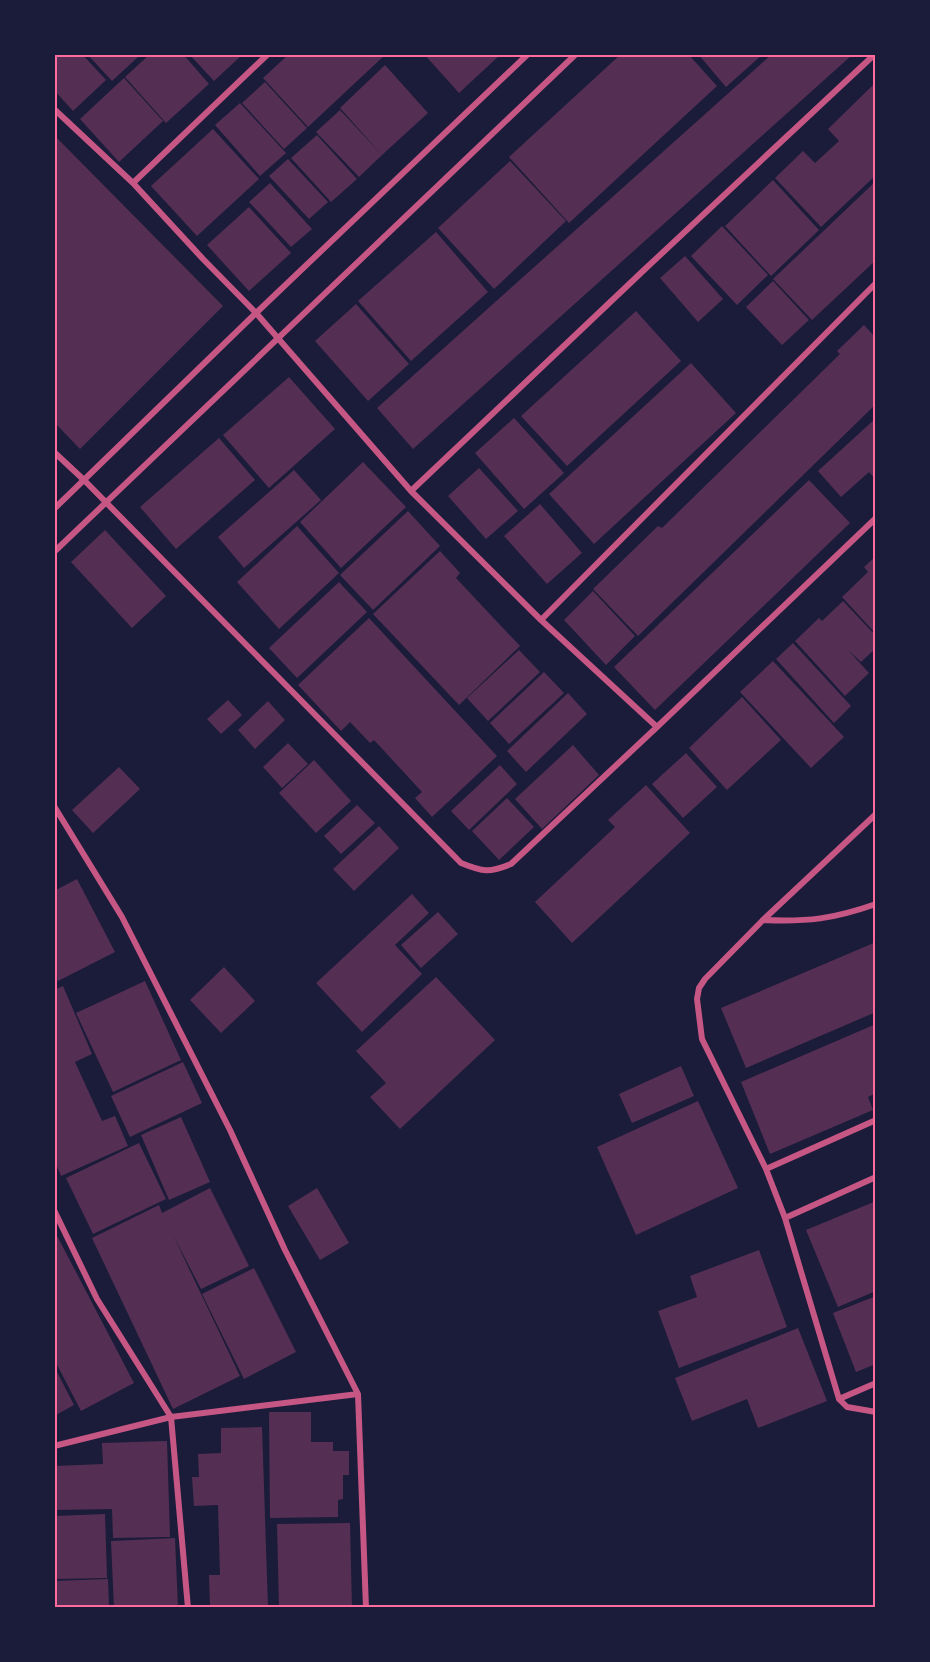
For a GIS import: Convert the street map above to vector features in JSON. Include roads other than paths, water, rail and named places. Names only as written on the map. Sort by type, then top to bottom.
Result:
[{"type":"street","points":[[133,183],[268,54]]},
{"type":"street","points":[[54,509],[528,54]]},
{"type":"street","points":[[54,552],[576,54]]},
{"type":"street","points":[[411,491],[873,56]]},
{"type":"street","points":[[54,108],[133,183],[256,313],[411,491],[541,620],[657,727]]},
{"type":"street","points":[[541,620],[876,283]]},
{"type":"street","points":[[54,452],[461,863],[477,869],[494,871],[511,864],[876,518]]},
{"type":"street","points":[[54,807],[122,917],[230,1130],[285,1250],[358,1394],[366,1608]]},
{"type":"street","points":[[876,814],[763,920],[705,979],[699,988],[697,999],[702,1039],[766,1169],[785,1218],[839,1399],[847,1407],[864,1412],[876,1412]]},
{"type":"street","points":[[763,920],[795,922],[824,919],[876,904]]},
{"type":"street","points":[[766,1169],[876,1120]]},
{"type":"street","points":[[785,1218],[876,1177]]},
{"type":"street","points":[[54,1210],[98,1299],[171,1418],[188,1608]]},
{"type":"street","points":[[839,1399],[876,1383]]},
{"type":"street","points":[[54,1446],[171,1418],[358,1394]]}]
